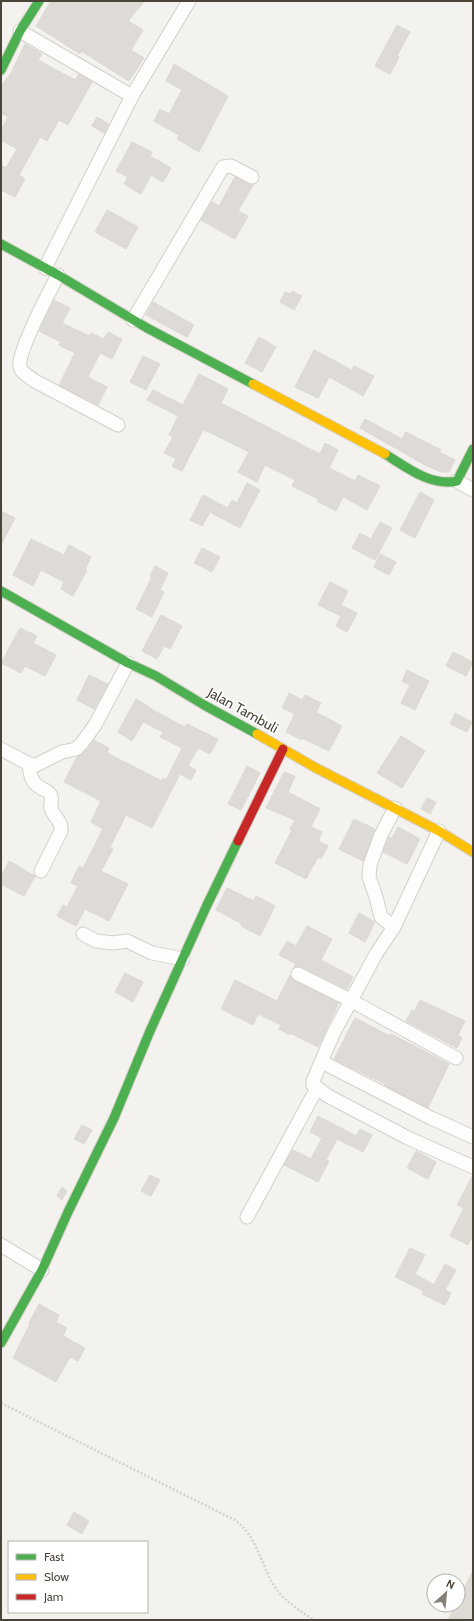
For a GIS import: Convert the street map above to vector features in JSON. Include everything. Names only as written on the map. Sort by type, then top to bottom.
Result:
[{"type":"street","points":[[1,70],[20,31],[39,1]]},
{"type":"street","points":[[46,268],[132,96],[189,1]]},
{"type":"street","points":[[20,31],[132,96]]},
{"type":"street","points":[[133,320],[222,167],[231,166],[252,177]]},
{"type":"street","points":[[1,244],[46,268],[133,320],[244,380],[364,442],[420,475],[439,482],[449,483],[457,481],[473,490]]},
{"type":"street","points":[[58,275],[28,340],[21,359],[20,367],[23,372],[33,380],[118,425]]},
{"type":"street","points":[[457,481],[473,450]]},
{"type":"street","name":"Jalan Tambuli","points":[[1,591],[128,663],[156,676],[204,705],[248,728],[283,749],[439,831],[473,852]]},
{"type":"street","points":[[1,749],[29,764],[36,765],[43,763],[62,752],[76,749],[100,717],[128,663]]},
{"type":"street","points":[[1,1343],[42,1270],[68,1212],[114,1118],[150,1031],[207,905],[283,749]]},
{"type":"street","points":[[29,764],[30,774],[36,784],[51,795],[52,809],[61,826],[58,836],[41,871]]},
{"type":"street","points":[[394,927],[381,917],[369,877],[372,858],[381,835],[395,808]]},
{"type":"street","points":[[439,831],[394,927],[376,954],[333,1034],[313,1081],[313,1085],[328,1096],[408,1138],[473,1167]]},
{"type":"street","points":[[83,934],[100,941],[113,943],[126,941],[152,954],[183,959]]},
{"type":"street","points":[[298,974],[352,1001],[456,1058]]},
{"type":"street","points":[[322,1062],[431,1118],[473,1137]]},
{"type":"street","points":[[247,1217],[317,1088]]},
{"type":"street","points":[[1,1245],[42,1270]]},
{"type":"path","points":[[1,1403],[235,1520],[244,1527],[250,1536],[275,1587],[287,1602],[314,1620]]},
{"type":"building","points":[[51,1],[145,1],[128,21],[143,30],[131,50],[144,58],[129,81],[81,51],[80,54],[36,26]]},
{"type":"building","points":[[397,25],[410,32],[397,56],[399,57],[390,74],[375,66]]},
{"type":"building","points":[[25,44],[42,54],[38,60],[75,80],[79,74],[92,82],[68,125],[59,120],[47,141],[40,137],[19,175],[25,179],[15,197],[1,190],[1,165],[6,168],[17,149],[1,140],[1,130],[8,117],[1,113],[1,87],[10,75]]},
{"type":"building","points":[[174,64],[228,96],[199,152],[177,139],[179,135],[154,121],[160,109],[169,114],[182,90],[166,81]]},
{"type":"building","points":[[97,117],[109,124],[104,133],[92,126]]},
{"type":"building","points":[[132,142],[152,152],[150,156],[171,168],[163,182],[151,175],[141,194],[124,184],[128,177],[116,171]]},
{"type":"building","points":[[235,177],[253,185],[238,211],[248,216],[235,239],[201,220],[212,202],[219,206]]},
{"type":"building","points":[[107,210],[138,227],[126,249],[95,232]]},
{"type":"building","points":[[292,291],[302,296],[294,310],[280,302],[285,292],[291,294]]},
{"type":"building","points":[[54,300],[70,308],[62,323],[89,336],[91,333],[104,339],[108,332],[122,339],[112,359],[100,353],[88,377],[107,387],[98,405],[59,385],[75,353],[59,345],[61,342],[39,331]]},
{"type":"building","points":[[153,302],[194,325],[187,337],[146,315]]},
{"type":"building","points":[[259,337],[276,347],[262,372],[245,363]]},
{"type":"building","points":[[314,350],[352,370],[354,366],[374,376],[363,396],[329,377],[318,398],[295,387]]},
{"type":"building","points":[[143,356],[160,364],[146,390],[130,382]]},
{"type":"building","points":[[199,374],[228,389],[221,403],[320,454],[325,443],[338,450],[329,468],[355,481],[358,475],[380,486],[367,510],[343,497],[336,511],[317,501],[318,499],[292,486],[295,480],[265,465],[257,482],[238,472],[249,452],[203,430],[182,471],[172,466],[176,459],[164,453],[173,437],[169,435],[178,416],[147,400],[153,390],[183,405]]},
{"type":"building","points":[[365,419],[402,439],[406,432],[441,450],[439,452],[455,460],[449,472],[441,472],[425,465],[360,428]]},
{"type":"building","points":[[247,483],[260,490],[240,528],[210,512],[202,526],[190,520],[203,495],[228,508],[232,500],[237,503]]},
{"type":"building","points":[[420,492],[434,500],[415,538],[400,530]]},
{"type":"building","points":[[1,511],[15,518],[1,545]]},
{"type":"building","points":[[380,522],[392,528],[375,560],[352,548],[360,533],[371,539]]},
{"type":"building","points":[[31,539],[64,555],[69,545],[91,557],[85,570],[87,570],[73,596],[61,589],[64,582],[41,570],[33,586],[13,575]]},
{"type":"building","points":[[202,548],[220,557],[212,572],[194,563]]},
{"type":"building","points":[[380,554],[396,562],[389,575],[374,567]]},
{"type":"building","points":[[155,566],[168,573],[160,590],[164,592],[152,617],[136,609],[152,577],[150,576]]},
{"type":"building","points":[[330,582],[348,591],[341,605],[357,613],[347,632],[336,626],[341,616],[318,605]]},
{"type":"building","points":[[161,615],[182,626],[170,649],[164,646],[157,659],[142,651]]},
{"type":"building","points":[[20,628],[37,636],[33,643],[56,655],[45,676],[25,666],[21,673],[1,663]]},
{"type":"building","points":[[453,652],[473,662],[466,676],[446,666]]},
{"type":"building","points":[[407,670],[429,681],[415,710],[401,703],[410,685],[402,681]]},
{"type":"building","points":[[89,675],[108,684],[94,709],[77,700]]},
{"type":"building","points":[[289,693],[302,700],[305,695],[321,703],[316,712],[342,726],[329,751],[286,732],[295,714],[282,708]]},
{"type":"building","points":[[136,699],[151,709],[185,727],[187,724],[218,739],[210,754],[198,748],[188,766],[196,770],[191,780],[180,774],[152,828],[126,815],[110,847],[113,849],[101,871],[128,884],[109,921],[85,909],[76,926],[57,916],[63,905],[67,907],[78,886],[71,883],[79,866],[83,868],[103,829],[91,822],[101,801],[64,782],[77,757],[88,749],[94,740],[109,748],[107,753],[162,781],[163,778],[166,780],[182,748],[160,737],[163,732],[143,722],[132,741],[118,732]]},
{"type":"building","points":[[455,713],[472,722],[467,732],[450,724]]},
{"type":"building","points":[[401,736],[425,751],[402,788],[377,773]]},
{"type":"building","points":[[247,766],[260,773],[241,810],[228,804]]},
{"type":"building","points":[[284,772],[295,776],[288,792],[320,809],[311,827],[322,832],[318,841],[328,846],[321,859],[318,857],[306,879],[275,863],[292,830],[290,829],[295,820],[266,808]]},
{"type":"building","points":[[427,798],[436,802],[430,814],[421,809]]},
{"type":"building","points":[[354,819],[375,829],[363,861],[339,849]]},
{"type":"building","points":[[398,827],[420,839],[407,864],[383,852],[389,837],[392,838]]},
{"type":"building","points":[[9,861],[35,876],[24,896],[1,884],[1,877]]},
{"type":"building","points":[[227,888],[254,901],[256,896],[275,906],[260,936],[216,910]]},
{"type":"building","points":[[359,913],[375,922],[365,942],[349,933]]},
{"type":"building","points":[[307,926],[332,939],[321,960],[353,977],[347,989],[302,967],[294,967],[296,964],[279,955],[287,941],[296,946]]},
{"type":"building","points":[[125,973],[143,982],[133,1002],[115,992]]},
{"type":"building","points":[[290,975],[294,981],[339,1003],[318,1047],[290,1033],[289,1035],[279,1029],[281,1025],[258,1014],[253,1025],[221,1009],[235,980],[277,1001]]},
{"type":"building","points":[[420,1000],[465,1021],[458,1035],[462,1038],[457,1048],[406,1021],[412,1010],[414,1012]]},
{"type":"building","points":[[355,1018],[390,1036],[391,1034],[449,1064],[428,1108],[384,1085],[385,1084],[334,1059]]},
{"type":"building","points":[[318,1116],[356,1136],[360,1129],[372,1135],[363,1152],[337,1139],[326,1160],[329,1161],[318,1182],[284,1165],[293,1150],[311,1159],[322,1138],[310,1132]]},
{"type":"building","points":[[82,1125],[92,1130],[84,1144],[74,1139]]},
{"type":"building","points":[[416,1151],[436,1162],[428,1179],[407,1168]]},
{"type":"building","points":[[150,1175],[160,1180],[151,1196],[141,1191]]},
{"type":"building","points":[[473,1175],[473,1235],[468,1245],[450,1236],[464,1208],[457,1205]]},
{"type":"building","points":[[62,1187],[67,1191],[62,1200],[57,1196]]},
{"type":"building","points":[[410,1248],[425,1255],[415,1274],[434,1285],[445,1264],[456,1270],[445,1290],[451,1293],[445,1305],[422,1294],[424,1291],[395,1277]]},
{"type":"building","points":[[39,1304],[59,1315],[56,1322],[67,1328],[63,1336],[85,1348],[78,1361],[70,1357],[56,1382],[13,1358]]},
{"type":"building","points":[[74,1512],[89,1521],[82,1534],[67,1525]]},
{"type":"building","points":[[473,1571],[473,1615],[470,1620],[448,1620],[452,1613],[466,1613],[466,1584]]},
{"type":"traffic: fast","points":[[1,70],[20,31],[39,1]]},
{"type":"traffic: fast","points":[[1,244],[58,275],[147,328],[253,384]]},
{"type":"traffic: fast","points":[[385,454],[419,475],[428,479],[447,482],[457,481],[473,449]]},
{"type":"traffic: fast","points":[[1,591],[128,663],[156,676],[204,705],[257,734]]},
{"type":"traffic: fast","points":[[1,1343],[42,1270],[68,1212],[114,1118],[150,1031],[207,905],[238,841]]},
{"type":"traffic: slow","points":[[253,384],[385,454]]},
{"type":"traffic: slow","points":[[257,734],[316,768],[439,831],[473,852]]},
{"type":"traffic: jam","points":[[238,841],[283,749]]}]
